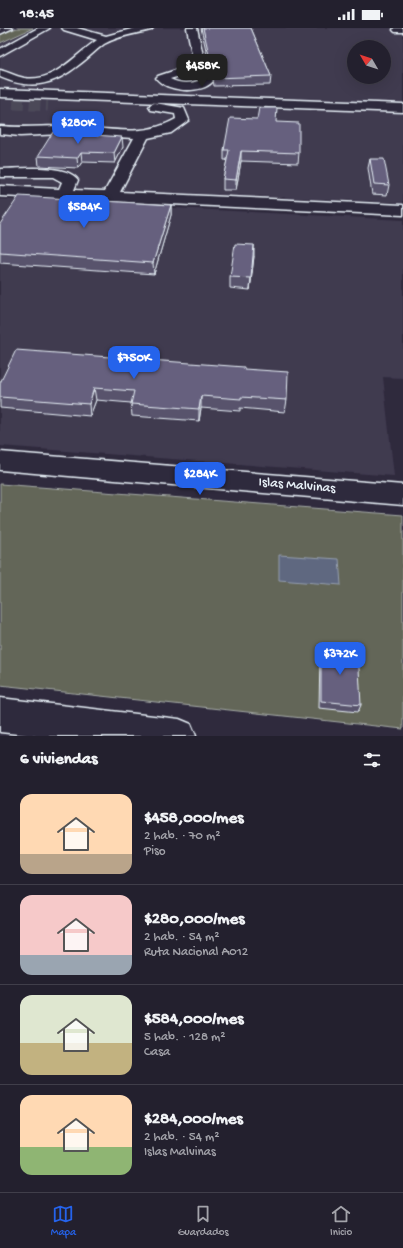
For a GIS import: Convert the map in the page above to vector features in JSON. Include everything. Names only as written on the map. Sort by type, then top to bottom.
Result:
[{"type":"main road","points":[[0,31],[8,28]]},
{"type":"main road","points":[[0,53],[45,28]]},
{"type":"main road","points":[[66,28],[108,39]]},
{"type":"main road","points":[[0,73],[21,81],[40,82],[52,79],[62,74],[103,41],[148,28]]},
{"type":"main road","points":[[192,28],[200,66]]},
{"type":"main road","points":[[0,93],[403,108]]},
{"type":"main road","points":[[0,130],[108,132],[143,135],[166,130],[183,120],[180,111],[166,108],[48,106]]},
{"type":"main road","points":[[79,117],[80,121],[91,128],[108,132]]},
{"type":"main road","points":[[110,196],[143,135]]},
{"type":"main road","points":[[0,173],[56,173],[70,180],[66,194]]},
{"type":"main road","points":[[0,191],[403,210]]},
{"type":"main road","name":"Islas Malvinas","points":[[0,460],[403,495]]},
{"type":"main road","points":[[0,715],[85,731],[179,736]]},
{"type":"shaded area","points":[[33,28],[403,28],[403,104],[0,89],[0,43]]},
{"type":"shaded area","points":[[0,98],[403,113],[403,203],[0,185]]},
{"type":"shaded area","points":[[0,199],[403,220],[403,378],[383,377],[394,476],[0,446]]},
{"type":"green space","points":[[17,28],[33,28],[0,43],[0,35]]},
{"type":"green space","points":[[0,484],[403,515],[403,729],[0,685]]},
{"type":"water","points":[[279,555],[339,559],[341,585],[279,580]]},
{"type":"building","points":[[203,28],[251,28],[271,76],[214,78],[213,62],[210,59]]},
{"type":"building","points":[[259,108],[277,108],[276,122],[299,123],[299,153],[241,151],[236,180],[223,179],[229,150],[224,150],[230,118],[257,119]]},
{"type":"building","points":[[53,132],[122,137],[114,153],[81,152],[77,158],[38,156]]},
{"type":"building","points":[[370,159],[384,159],[389,185],[374,184]]},
{"type":"building","points":[[19,196],[171,205],[153,263],[0,252],[0,224]]},
{"type":"building","points":[[235,244],[254,245],[251,278],[230,277]]},
{"type":"building","points":[[16,350],[244,367],[244,369],[288,372],[287,400],[201,396],[199,409],[131,404],[134,391],[94,388],[89,404],[0,397],[0,383]]},
{"type":"building","points":[[321,647],[358,651],[361,705],[321,701]]},
{"type":"tunnel","points":[[13,104],[48,106]]}]
